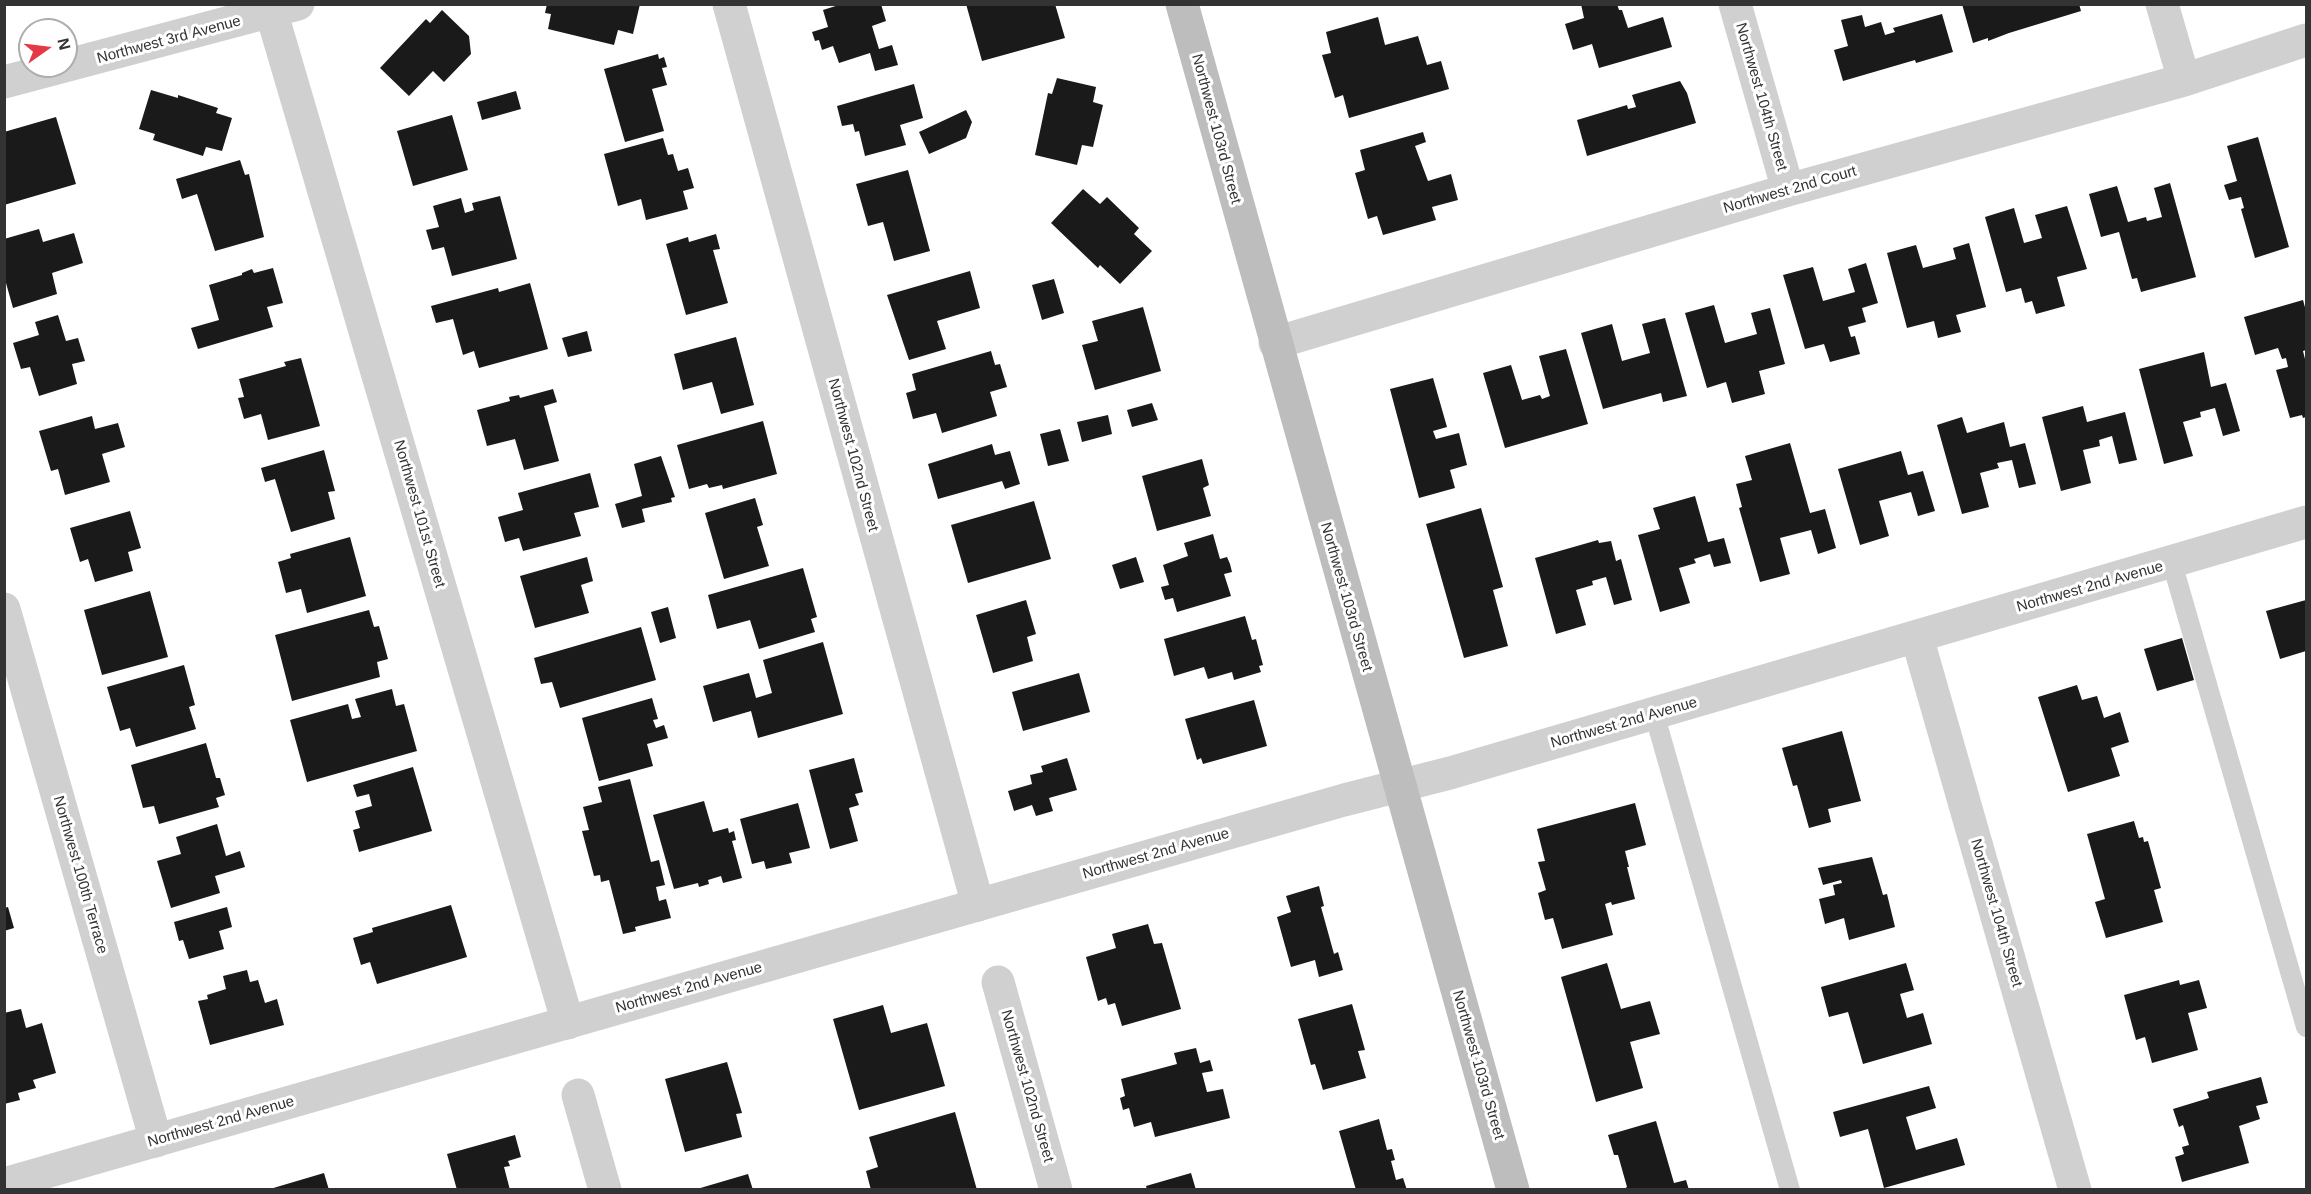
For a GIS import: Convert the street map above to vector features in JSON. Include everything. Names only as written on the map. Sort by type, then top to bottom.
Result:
[{"type":"main road","name":"Northwest 103rd Street","points":[[1182,4],[1513,1190]]},
{"type":"street","name":"Northwest 102nd Street","points":[[729,4],[978,905]]},
{"type":"street","name":"Northwest 104th Street","points":[[1735,4],[1788,190]]},
{"type":"street","points":[[2162,4],[2184,80]]},
{"type":"street","name":"Northwest 3rd Avenue","points":[[4,82],[280,7]]},
{"type":"street","name":"Northwest 101st Street","points":[[280,7],[568,1023]]},
{"type":"street","name":"Northwest 2nd Court","points":[[1275,343],[1788,190],[2184,80],[2306,43]]},
{"type":"street","name":"Northwest 2nd Avenue","points":[[4,1184],[1332,803],[1450,774],[2307,522]]},
{"type":"street","name":"Northwest 100th Terrace","points":[[4,609],[156,1141]]},
{"type":"street","name":"Northwest 104th Street","points":[[1917,637],[2075,1190]]},
{"type":"street","name":"Northwest 102nd Street","points":[[998,982],[1056,1190]]},
{"type":"street","points":[[578,1095],[605,1190]]},
{"type":"lane","points":[[2172,563],[2307,1027]]},
{"type":"lane","points":[[1654,714],[1790,1190]]},
{"type":"building","points":[[547,4],[640,4],[633,34],[618,30],[614,45],[548,29],[551,14],[545,13]]},
{"type":"building","points":[[842,4],[881,4],[886,21],[872,26],[879,49],[892,45],[898,65],[875,71],[870,53],[839,63],[833,46],[822,50],[819,40],[815,41],[812,32],[828,27],[823,10]]},
{"type":"building","points":[[966,4],[1055,4],[1065,38],[982,61]]},
{"type":"building","points":[[1581,4],[1617,4],[1619,10],[1622,10],[1628,28],[1663,17],[1672,47],[1599,68],[1592,44],[1573,50],[1565,24],[1584,18]]},
{"type":"building","points":[[1962,4],[2079,4],[2081,11],[1988,41],[1988,38],[1973,43]]},
{"type":"building","points":[[442,10],[469,36],[471,54],[444,82],[433,71],[409,96],[380,68],[426,19],[430,23]]},
{"type":"building","points":[[1942,14],[1953,52],[1916,63],[1915,60],[1843,81],[1834,50],[1848,46],[1841,20],[1862,15],[1865,27],[1881,22],[1885,35],[1895,32],[1893,28]]},
{"type":"building","points":[[1378,17],[1385,45],[1418,36],[1427,65],[1441,61],[1449,89],[1349,118],[1343,95],[1335,98],[1322,55],[1331,53],[1326,32]]},
{"type":"building","points":[[658,54],[659,59],[664,57],[667,67],[662,68],[667,85],[652,89],[664,131],[625,142],[604,69]]},
{"type":"building","points":[[1057,78],[1096,87],[1093,102],[1103,105],[1093,147],[1082,145],[1077,165],[1035,155],[1048,93],[1052,94]]},
{"type":"building","points":[[1680,81],[1687,93],[1696,123],[1587,156],[1577,120],[1627,105],[1628,109],[1636,107],[1632,95]]},
{"type":"building","points":[[914,84],[923,118],[900,125],[906,145],[865,156],[859,131],[855,132],[853,124],[842,126],[837,106]]},
{"type":"building","points":[[151,90],[178,98],[178,95],[218,108],[216,113],[232,118],[222,151],[206,147],[203,156],[153,140],[155,134],[139,129]]},
{"type":"building","points":[[516,91],[521,109],[482,120],[477,102]]},
{"type":"building","points":[[966,110],[972,122],[966,138],[929,154],[919,132]]},
{"type":"building","points":[[452,115],[468,170],[413,186],[397,131]]},
{"type":"building","points":[[56,117],[76,184],[4,205],[4,132]]},
{"type":"building","points":[[1423,132],[1426,142],[1415,146],[1428,181],[1451,174],[1458,200],[1432,207],[1436,220],[1383,235],[1377,216],[1368,219],[1355,173],[1365,170],[1360,150]]},
{"type":"building","points":[[2258,137],[2289,247],[2255,258],[2241,209],[2244,208],[2241,197],[2229,200],[2224,185],[2237,181],[2227,146]]},
{"type":"building","points":[[663,138],[668,155],[673,154],[678,171],[688,168],[694,188],[683,191],[688,209],[646,220],[641,199],[618,206],[604,154]]},
{"type":"building","points":[[240,160],[245,175],[249,174],[264,237],[215,251],[197,194],[182,199],[176,179]]},
{"type":"building","points":[[908,170],[930,251],[894,261],[883,222],[868,226],[856,184]]},
{"type":"building","points":[[2170,183],[2196,277],[2141,292],[2137,278],[2132,279],[2119,232],[2101,237],[2089,194],[2117,186],[2128,222],[2146,217],[2147,221],[2162,217],[2154,188]]},
{"type":"building","points":[[1083,189],[1100,204],[1107,197],[1139,228],[1134,234],[1152,251],[1120,284],[1100,265],[1098,268],[1051,223]]},
{"type":"building","points":[[500,196],[517,259],[452,276],[444,247],[432,250],[426,230],[439,227],[433,206],[461,198],[465,213],[474,210],[472,203]]},
{"type":"building","points":[[2067,206],[2087,269],[2057,277],[2065,306],[2036,314],[2032,301],[2025,303],[2021,288],[2006,292],[1985,217],[2014,208],[2024,243],[2042,238],[2035,215]]},
{"type":"building","points":[[39,229],[43,242],[74,233],[83,263],[52,273],[57,294],[13,308],[6,283],[4,283],[4,239]]},
{"type":"building","points":[[716,234],[720,249],[713,250],[728,303],[686,315],[666,244],[688,237],[689,242]]},
{"type":"building","points":[[1969,243],[1986,307],[1956,315],[1961,332],[1938,338],[1934,321],[1907,328],[1887,253],[1916,245],[1923,268],[1956,259],[1953,248]]},
{"type":"building","points":[[1866,263],[1878,303],[1862,308],[1866,322],[1848,327],[1851,337],[1855,336],[1860,354],[1830,362],[1824,344],[1805,349],[1783,275],[1813,267],[1823,301],[1855,292],[1848,269]]},
{"type":"building","points":[[273,268],[283,303],[267,307],[273,327],[198,349],[191,328],[219,320],[209,285],[242,275],[252,269],[254,273]]},
{"type":"building","points":[[970,271],[980,308],[937,321],[946,349],[909,360],[887,295]]},
{"type":"building","points":[[1054,279],[1064,313],[1042,320],[1032,285]]},
{"type":"building","points":[[530,283],[548,349],[479,368],[474,351],[463,355],[453,319],[436,323],[431,306],[498,288],[499,292]]},
{"type":"building","points":[[2303,300],[2306,311],[2306,350],[2303,351],[2306,363],[2306,417],[2303,418],[2302,415],[2290,418],[2276,370],[2288,367],[2286,358],[2282,359],[2278,348],[2255,355],[2244,317]]},
{"type":"building","points":[[1714,305],[1725,343],[1757,334],[1751,313],[1770,308],[1785,364],[1759,371],[1765,394],[1732,403],[1726,382],[1707,388],[1685,313]]},
{"type":"building","points":[[1143,307],[1161,371],[1095,390],[1082,345],[1098,341],[1092,321]]},
{"type":"building","points":[[58,315],[66,341],[78,338],[85,361],[72,364],[77,384],[39,396],[30,367],[21,369],[13,343],[39,335],[35,322]]},
{"type":"building","points":[[1665,318],[1687,396],[1663,402],[1661,393],[1603,409],[1581,333],[1612,324],[1622,361],[1650,353],[1642,324]]},
{"type":"building","points":[[587,331],[592,351],[568,357],[562,338]]},
{"type":"building","points":[[736,337],[754,405],[721,414],[712,382],[683,390],[674,354]]},
{"type":"building","points":[[1566,349],[1588,424],[1505,448],[1483,373],[1511,365],[1522,400],[1540,395],[1542,399],[1550,396],[1539,356]]},
{"type":"building","points":[[991,351],[995,365],[1000,364],[1007,387],[990,392],[997,416],[942,433],[936,413],[913,419],[906,393],[916,390],[912,374]]},
{"type":"building","points":[[2204,352],[2211,387],[2226,383],[2240,431],[2223,436],[2215,408],[2200,412],[2201,417],[2183,422],[2193,456],[2164,464],[2139,369]]},
{"type":"building","points":[[301,358],[320,426],[268,440],[261,414],[244,419],[238,398],[244,397],[239,379],[286,366],[284,362]]},
{"type":"building","points":[[1433,378],[1447,427],[1433,431],[1436,439],[1459,433],[1467,465],[1450,470],[1455,488],[1419,498],[1390,389]]},
{"type":"building","points":[[553,389],[557,402],[544,406],[559,461],[524,470],[515,439],[487,446],[477,410],[510,401],[509,397],[519,395],[520,398]]},
{"type":"building","points":[[1152,403],[1158,420],[1132,427],[1127,410]]},
{"type":"building","points":[[2083,406],[2087,422],[2125,412],[2137,460],[2119,464],[2112,436],[2099,440],[2100,446],[2083,450],[2091,483],[2061,491],[2042,417]]},
{"type":"building","points":[[1108,415],[1112,434],[1082,442],[1077,422]]},
{"type":"building","points":[[92,416],[95,429],[118,423],[125,447],[102,454],[110,482],[65,495],[58,469],[51,471],[39,431]]},
{"type":"building","points":[[1962,417],[1967,433],[2004,422],[2010,447],[2025,443],[2036,484],[2019,488],[2012,460],[1997,463],[1999,468],[1980,473],[1989,507],[1962,514],[1937,425]]},
{"type":"building","points":[[763,421],[777,474],[723,489],[722,485],[709,488],[707,484],[689,489],[677,445]]},
{"type":"building","points":[[1060,429],[1069,461],[1048,466],[1040,434]]},
{"type":"building","points":[[1790,443],[1810,513],[1825,509],[1836,548],[1818,554],[1811,530],[1780,538],[1790,574],[1760,582],[1739,508],[1742,507],[1736,484],[1752,480],[1745,456]]},
{"type":"building","points":[[992,444],[995,455],[1010,451],[1020,484],[1005,489],[1002,481],[938,499],[928,464]]},
{"type":"building","points":[[324,450],[335,491],[328,492],[335,519],[291,532],[275,479],[265,482],[261,468]]},
{"type":"building","points":[[1901,451],[1908,475],[1923,471],[1935,511],[1918,516],[1911,492],[1879,501],[1889,536],[1860,545],[1838,469]]},
{"type":"building","points":[[661,456],[675,497],[671,498],[672,502],[642,509],[645,522],[622,528],[615,504],[642,496],[634,464]]},
{"type":"building","points":[[1202,459],[1209,485],[1203,488],[1211,516],[1157,531],[1142,476]]},
{"type":"building","points":[[590,473],[599,507],[574,513],[581,536],[523,551],[519,538],[505,542],[498,517],[523,510],[518,493]]},
{"type":"building","points":[[1695,496],[1708,542],[1724,538],[1731,563],[1714,567],[1710,554],[1694,559],[1696,563],[1679,568],[1690,603],[1660,612],[1638,535],[1660,529],[1653,508]]},
{"type":"building","points":[[755,498],[763,525],[757,527],[769,566],[724,579],[705,513]]},
{"type":"building","points":[[1034,501],[1051,559],[968,583],[951,525]]},
{"type":"building","points":[[1481,508],[1503,587],[1493,590],[1508,646],[1464,658],[1426,524]]},
{"type":"building","points":[[130,511],[141,548],[128,552],[133,571],[95,582],[88,559],[80,562],[70,528]]},
{"type":"building","points":[[1213,534],[1220,559],[1227,557],[1230,564],[1232,572],[1224,574],[1231,596],[1177,612],[1173,598],[1165,600],[1161,587],[1169,585],[1163,565],[1188,556],[1184,543]]},
{"type":"building","points":[[350,537],[366,596],[307,613],[301,589],[286,593],[278,562],[291,558],[290,554]]},
{"type":"building","points":[[1598,540],[1599,543],[1611,541],[1616,561],[1621,559],[1632,600],[1614,605],[1606,577],[1592,581],[1593,585],[1576,590],[1586,625],[1556,634],[1535,558]]},
{"type":"building","points":[[587,557],[593,581],[581,585],[589,613],[535,628],[520,576]]},
{"type":"building","points":[[1136,557],[1144,582],[1120,589],[1112,565]]},
{"type":"building","points":[[803,568],[817,617],[811,619],[815,632],[759,649],[750,620],[717,629],[708,595]]},
{"type":"building","points":[[150,591],[168,657],[102,675],[84,610]]},
{"type":"building","points":[[1026,600],[1036,634],[1027,637],[1033,661],[993,673],[976,615]]},
{"type":"building","points":[[2306,600],[2306,651],[2280,659],[2266,611]]},
{"type":"building","points":[[668,607],[676,638],[660,643],[651,612]]},
{"type":"building","points":[[369,610],[374,627],[379,626],[388,659],[377,662],[380,677],[292,701],[275,635]]},
{"type":"building","points":[[1245,616],[1252,640],[1256,639],[1263,665],[1259,666],[1261,672],[1234,680],[1232,672],[1208,679],[1204,667],[1174,676],[1164,639]]},
{"type":"building","points":[[641,627],[656,680],[560,708],[552,682],[541,684],[534,658]]},
{"type":"building","points":[[2182,638],[2194,680],[2157,691],[2144,649]]},
{"type":"building","points":[[823,642],[843,714],[758,738],[751,711],[713,722],[703,686],[749,673],[756,698],[772,693],[763,660]]},
{"type":"building","points":[[184,665],[195,705],[189,707],[196,729],[136,747],[130,728],[120,731],[107,687]]},
{"type":"building","points":[[1079,673],[1090,712],[1023,731],[1012,692]]},
{"type":"building","points":[[2077,685],[2082,700],[2097,696],[2104,718],[2120,712],[2129,742],[2111,748],[2120,776],[2068,792],[2038,697]]},
{"type":"building","points":[[392,689],[396,706],[404,704],[417,751],[307,782],[290,720],[348,704],[352,719],[361,717],[355,699]]},
{"type":"building","points":[[652,698],[658,719],[653,720],[656,728],[664,725],[668,738],[647,744],[653,766],[599,781],[582,718]]},
{"type":"building","points":[[1254,700],[1267,746],[1203,764],[1201,758],[1197,760],[1185,719]]},
{"type":"building","points":[[1842,731],[1861,801],[1828,809],[1831,822],[1809,828],[1797,785],[1793,786],[1782,748]]},
{"type":"building","points":[[206,743],[216,778],[220,778],[225,795],[216,798],[219,807],[159,824],[154,806],[143,808],[131,765]]},
{"type":"building","points":[[854,758],[863,792],[855,794],[859,805],[849,808],[858,841],[830,849],[809,770]]},
{"type":"building","points":[[1067,758],[1077,790],[1049,798],[1053,811],[1036,816],[1032,805],[1014,811],[1008,791],[1032,784],[1030,775],[1043,772],[1041,766]]},
{"type":"building","points":[[413,767],[432,831],[359,852],[353,830],[360,828],[355,811],[372,806],[369,794],[357,797],[353,785]]},
{"type":"building","points":[[630,779],[651,862],[659,860],[665,885],[656,887],[659,901],[666,899],[671,918],[635,927],[636,931],[623,934],[609,880],[601,882],[600,875],[594,876],[582,831],[589,830],[583,807],[602,802],[598,787]]},
{"type":"building","points":[[704,801],[713,832],[728,828],[729,833],[734,831],[736,840],[732,841],[742,878],[723,883],[721,876],[708,880],[709,884],[699,887],[698,883],[674,889],[653,815]]},
{"type":"building","points":[[798,803],[810,848],[789,853],[792,863],[766,869],[764,861],[752,864],[740,819]]},
{"type":"building","points":[[1635,803],[1646,845],[1625,851],[1635,899],[1612,905],[1611,902],[1605,904],[1613,935],[1562,949],[1553,918],[1545,920],[1538,893],[1546,890],[1538,862],[1545,861],[1537,829]]},
{"type":"building","points":[[2134,821],[2139,838],[2143,837],[2144,842],[2148,841],[2161,888],[2154,890],[2163,922],[2106,938],[2095,902],[2105,899],[2087,834]]},
{"type":"building","points":[[217,824],[226,856],[240,851],[245,867],[215,876],[220,893],[171,908],[157,861],[181,854],[176,837]]},
{"type":"building","points":[[1872,857],[1883,895],[1887,894],[1895,927],[1849,940],[1844,918],[1825,924],[1819,899],[1835,895],[1833,885],[1842,883],[1841,880],[1823,885],[1818,868]]},
{"type":"building","points":[[1319,886],[1324,906],[1321,907],[1334,954],[1338,952],[1343,970],[1319,977],[1315,960],[1291,967],[1277,917],[1291,912],[1286,896]]},
{"type":"building","points":[[451,905],[467,957],[377,984],[370,962],[361,965],[353,938],[373,932],[372,928]]},
{"type":"building","points":[[8,907],[14,928],[4,931],[4,908]]},
{"type":"building","points":[[227,907],[232,927],[219,931],[224,949],[189,959],[183,940],[179,941],[174,922]]},
{"type":"building","points":[[1148,924],[1154,944],[1162,943],[1181,1009],[1122,1026],[1115,1003],[1108,1005],[1106,998],[1098,1001],[1086,957],[1116,948],[1112,934]]},
{"type":"building","points":[[1607,963],[1621,1009],[1650,1001],[1660,1034],[1630,1042],[1643,1088],[1596,1102],[1561,977]]},
{"type":"building","points":[[1906,963],[1914,990],[1900,994],[1907,1018],[1923,1013],[1932,1044],[1863,1064],[1848,1012],[1829,1017],[1821,987]]},
{"type":"building","points":[[247,970],[250,982],[258,980],[265,1003],[277,999],[284,1025],[210,1045],[198,1001],[208,999],[207,995],[226,989],[223,976]]},
{"type":"building","points":[[2179,980],[2180,985],[2199,980],[2207,1008],[2188,1013],[2198,1050],[2152,1063],[2145,1037],[2136,1040],[2124,995]]},
{"type":"building","points":[[1352,1004],[1365,1050],[1358,1051],[1366,1078],[1323,1090],[1315,1064],[1311,1065],[1298,1019]]},
{"type":"building","points":[[883,1005],[891,1033],[927,1023],[945,1086],[859,1110],[833,1019]]},
{"type":"building","points":[[21,1009],[26,1028],[42,1023],[56,1073],[33,1080],[36,1088],[18,1093],[20,1100],[4,1104],[4,1013]]},
{"type":"building","points":[[1196,1048],[1200,1063],[1210,1060],[1213,1071],[1202,1073],[1207,1092],[1223,1089],[1230,1118],[1155,1137],[1151,1122],[1134,1127],[1129,1108],[1123,1110],[1120,1098],[1125,1096],[1121,1079],[1177,1064],[1174,1053]]},
{"type":"building","points":[[727,1062],[742,1113],[736,1114],[742,1137],[685,1152],[665,1079]]},
{"type":"building","points":[[2261,1077],[2268,1103],[2256,1106],[2260,1119],[2239,1126],[2249,1163],[2182,1182],[2175,1157],[2184,1154],[2182,1147],[2189,1145],[2183,1125],[2179,1127],[2173,1109],[2209,1098],[2207,1092]]},
{"type":"building","points":[[1929,1086],[1936,1108],[1906,1117],[1916,1150],[1957,1138],[1965,1165],[1884,1188],[1868,1129],[1840,1137],[1833,1112]]},
{"type":"building","points":[[955,1112],[977,1190],[871,1190],[866,1171],[878,1167],[869,1137]]},
{"type":"building","points":[[1379,1119],[1387,1150],[1392,1149],[1395,1160],[1391,1161],[1396,1180],[1403,1178],[1407,1190],[1356,1190],[1339,1131]]},
{"type":"building","points":[[1656,1121],[1674,1183],[1686,1180],[1689,1190],[1622,1190],[1627,1187],[1618,1155],[1614,1155],[1608,1135]]},
{"type":"building","points":[[515,1135],[521,1157],[508,1161],[510,1166],[504,1167],[510,1190],[457,1190],[447,1154]]},
{"type":"building","points":[[324,1173],[329,1190],[270,1190],[270,1189]]},
{"type":"building","points":[[1191,1173],[1196,1190],[1147,1190],[1146,1186]]},
{"type":"building","points":[[748,1174],[753,1190],[697,1190],[697,1189]]}]
